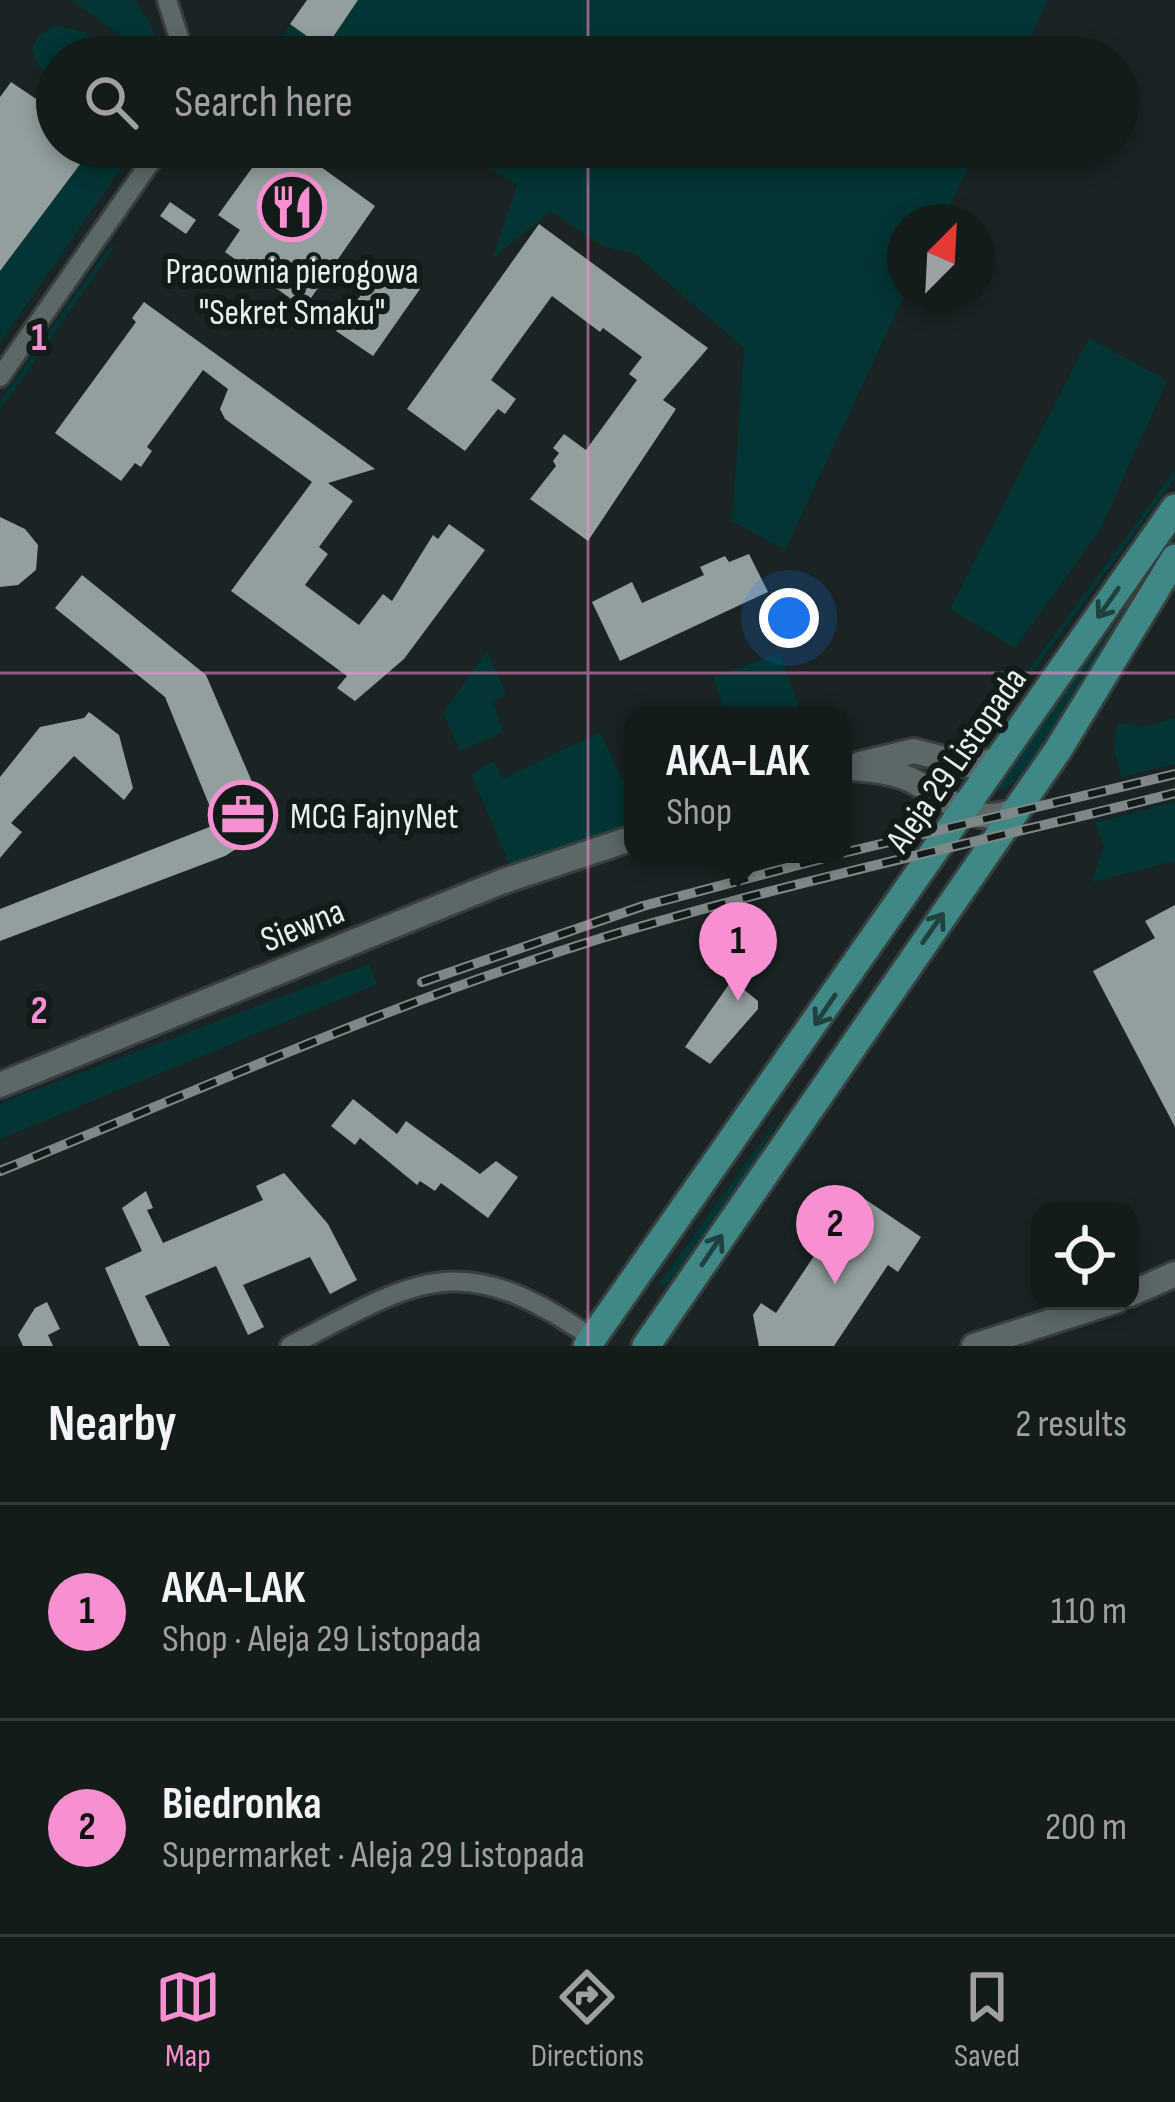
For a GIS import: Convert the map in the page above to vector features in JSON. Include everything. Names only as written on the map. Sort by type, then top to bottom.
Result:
[{"type":"main road","name":"Aleja 29 Listopada","points":[[594,1343],[964,810],[974,773],[1000,757],[1175,508]]},
{"type":"main road","name":"Aleja 29 Listopada","points":[[646,1346],[983,856],[1005,813],[1175,558]]},
{"type":"street","points":[[167,0],[178,36]]},
{"type":"street","points":[[0,377],[146,168]]},
{"type":"street","points":[[852,768],[914,751],[974,773],[1005,813]]},
{"type":"street","points":[[852,770],[902,776],[964,810],[1005,813]]},
{"type":"street","name":"Siewna","points":[[0,1084],[501,882],[624,841]]},
{"type":"street","points":[[1139,1290],[1175,1274]]},
{"type":"street","points":[[290,1346],[401,1287],[462,1280],[506,1288],[539,1302],[594,1343]]},
{"type":"street","points":[[974,1346],[1087,1310]]},
{"type":"shaded area","points":[[71,0],[135,0],[154,36],[121,35]]},
{"type":"shaded area","points":[[358,0],[1047,0],[1032,36],[334,36]]},
{"type":"shaded area","points":[[291,24],[307,36],[282,36]]},
{"type":"shaded area","points":[[55,26],[88,36],[38,36]]},
{"type":"shaded area","points":[[77,168],[121,168],[0,343],[0,271]]},
{"type":"shaded area","points":[[490,168],[968,168],[950,204],[887,204],[887,312],[897,312],[785,550],[732,521],[744,348],[635,254],[605,247],[551,211],[492,259],[517,185]]},
{"type":"shaded area","points":[[117,244],[0,410],[0,401],[107,250]]},
{"type":"shaded area","points":[[1089,338],[1167,381],[1100,530],[1015,648],[950,609]]},
{"type":"shaded area","points":[[1175,470],[1175,478],[993,727],[964,747],[1036,660]]},
{"type":"shaded area","points":[[1122,608],[1086,682],[1049,742],[1012,785],[996,792]]},
{"type":"shaded area","points":[[487,651],[506,694],[493,701],[503,732],[460,751],[443,713]]},
{"type":"shaded area","points":[[780,653],[799,707],[724,707],[713,677]]},
{"type":"shaded area","points":[[1175,718],[1175,764],[1121,777],[1114,750],[1117,722],[1140,727]]},
{"type":"shaded area","points":[[600,732],[624,782],[624,829],[510,865],[471,774],[494,761],[502,779]]},
{"type":"shaded area","points":[[1175,802],[1175,861],[1092,882],[1104,846],[1095,823]]},
{"type":"shaded area","points":[[369,964],[377,984],[0,1139],[0,1103]]},
{"type":"shaded area","points":[[782,1113],[754,1163],[665,1288],[659,1284]]},
{"type":"building","points":[[307,0],[358,0],[334,36],[307,36],[290,24]]},
{"type":"building","points":[[11,82],[36,99],[36,168],[77,168],[0,271],[0,97]]},
{"type":"building","name":"Pracownia pierogowa \"Sekret Smaku\"","points":[[252,168],[323,168],[375,206],[304,308],[225,252],[240,230],[218,215]]},
{"type":"building","points":[[170,202],[196,220],[186,234],[160,216]]},
{"type":"building","points":[[539,224],[708,348],[663,400],[676,409],[588,541],[530,499],[556,466],[553,461],[559,453],[553,448],[564,434],[586,450],[637,380],[629,374],[642,357],[603,328],[600,332],[552,296],[491,380],[516,399],[505,414],[498,409],[465,451],[407,409]]},
{"type":"building","points":[[383,263],[420,289],[373,356],[336,331]]},
{"type":"building","points":[[144,302],[375,469],[328,483],[353,501],[319,547],[328,554],[305,585],[359,625],[383,594],[392,601],[433,535],[438,539],[449,524],[485,550],[404,659],[355,701],[337,688],[347,676],[231,591],[312,482],[225,419],[220,409],[228,389],[203,370],[147,447],[152,451],[141,467],[135,463],[121,481],[55,433],[136,322],[132,318]]},
{"type":"building","points":[[0,517],[25,529],[38,545],[36,570],[18,585],[0,587]]},
{"type":"building","points":[[749,554],[768,592],[620,661],[592,602],[632,582],[642,603],[704,575],[700,567],[725,556],[729,562]]},
{"type":"building","points":[[82,575],[206,675],[256,791],[266,830],[225,856],[0,941],[0,909],[217,824],[165,697],[55,608]]},
{"type":"building","points":[[89,712],[119,735],[133,788],[124,800],[74,756],[11,823],[22,832],[0,858],[0,777],[40,727],[84,718]]},
{"type":"building","points":[[1175,905],[1175,1127],[1093,971],[1155,938],[1145,921]]},
{"type":"building","points":[[732,980],[758,1001],[758,1009],[710,1064],[685,1047]]},
{"type":"building","points":[[353,1099],[397,1134],[406,1121],[480,1174],[496,1161],[518,1177],[488,1218],[441,1183],[435,1191],[420,1181],[417,1185],[360,1138],[355,1145],[331,1126]]},
{"type":"building","points":[[284,1173],[328,1224],[357,1280],[330,1294],[310,1257],[243,1285],[264,1327],[248,1335],[216,1266],[145,1296],[170,1346],[139,1346],[105,1268],[142,1251],[122,1208],[146,1191],[153,1208],[147,1210],[163,1243],[263,1200],[256,1186]]},
{"type":"building","points":[[856,1193],[921,1237],[898,1272],[888,1265],[834,1346],[759,1346],[753,1315],[761,1303],[776,1313]]},
{"type":"building","points":[[47,1302],[60,1329],[48,1335],[53,1346],[23,1346],[18,1335],[35,1308]]},
{"type":"railway","points":[[852,851],[1175,774]]},
{"type":"railway","points":[[0,1171],[373,1018],[602,938],[816,880],[1175,793]]},
{"type":"railway","points":[[422,982],[643,906],[806,863]]},
{"type":"place","name":"Pracownia pierogowa \"Sekret Smaku\"","points":[[292,207]]},
{"type":"place","name":"MCG FajnyNet","points":[[243,815]]},
{"type":"place","name":"AKA-LAK","points":[[738,1001]]},
{"type":"place","name":"Biedronka","points":[[835,1284]]}]
